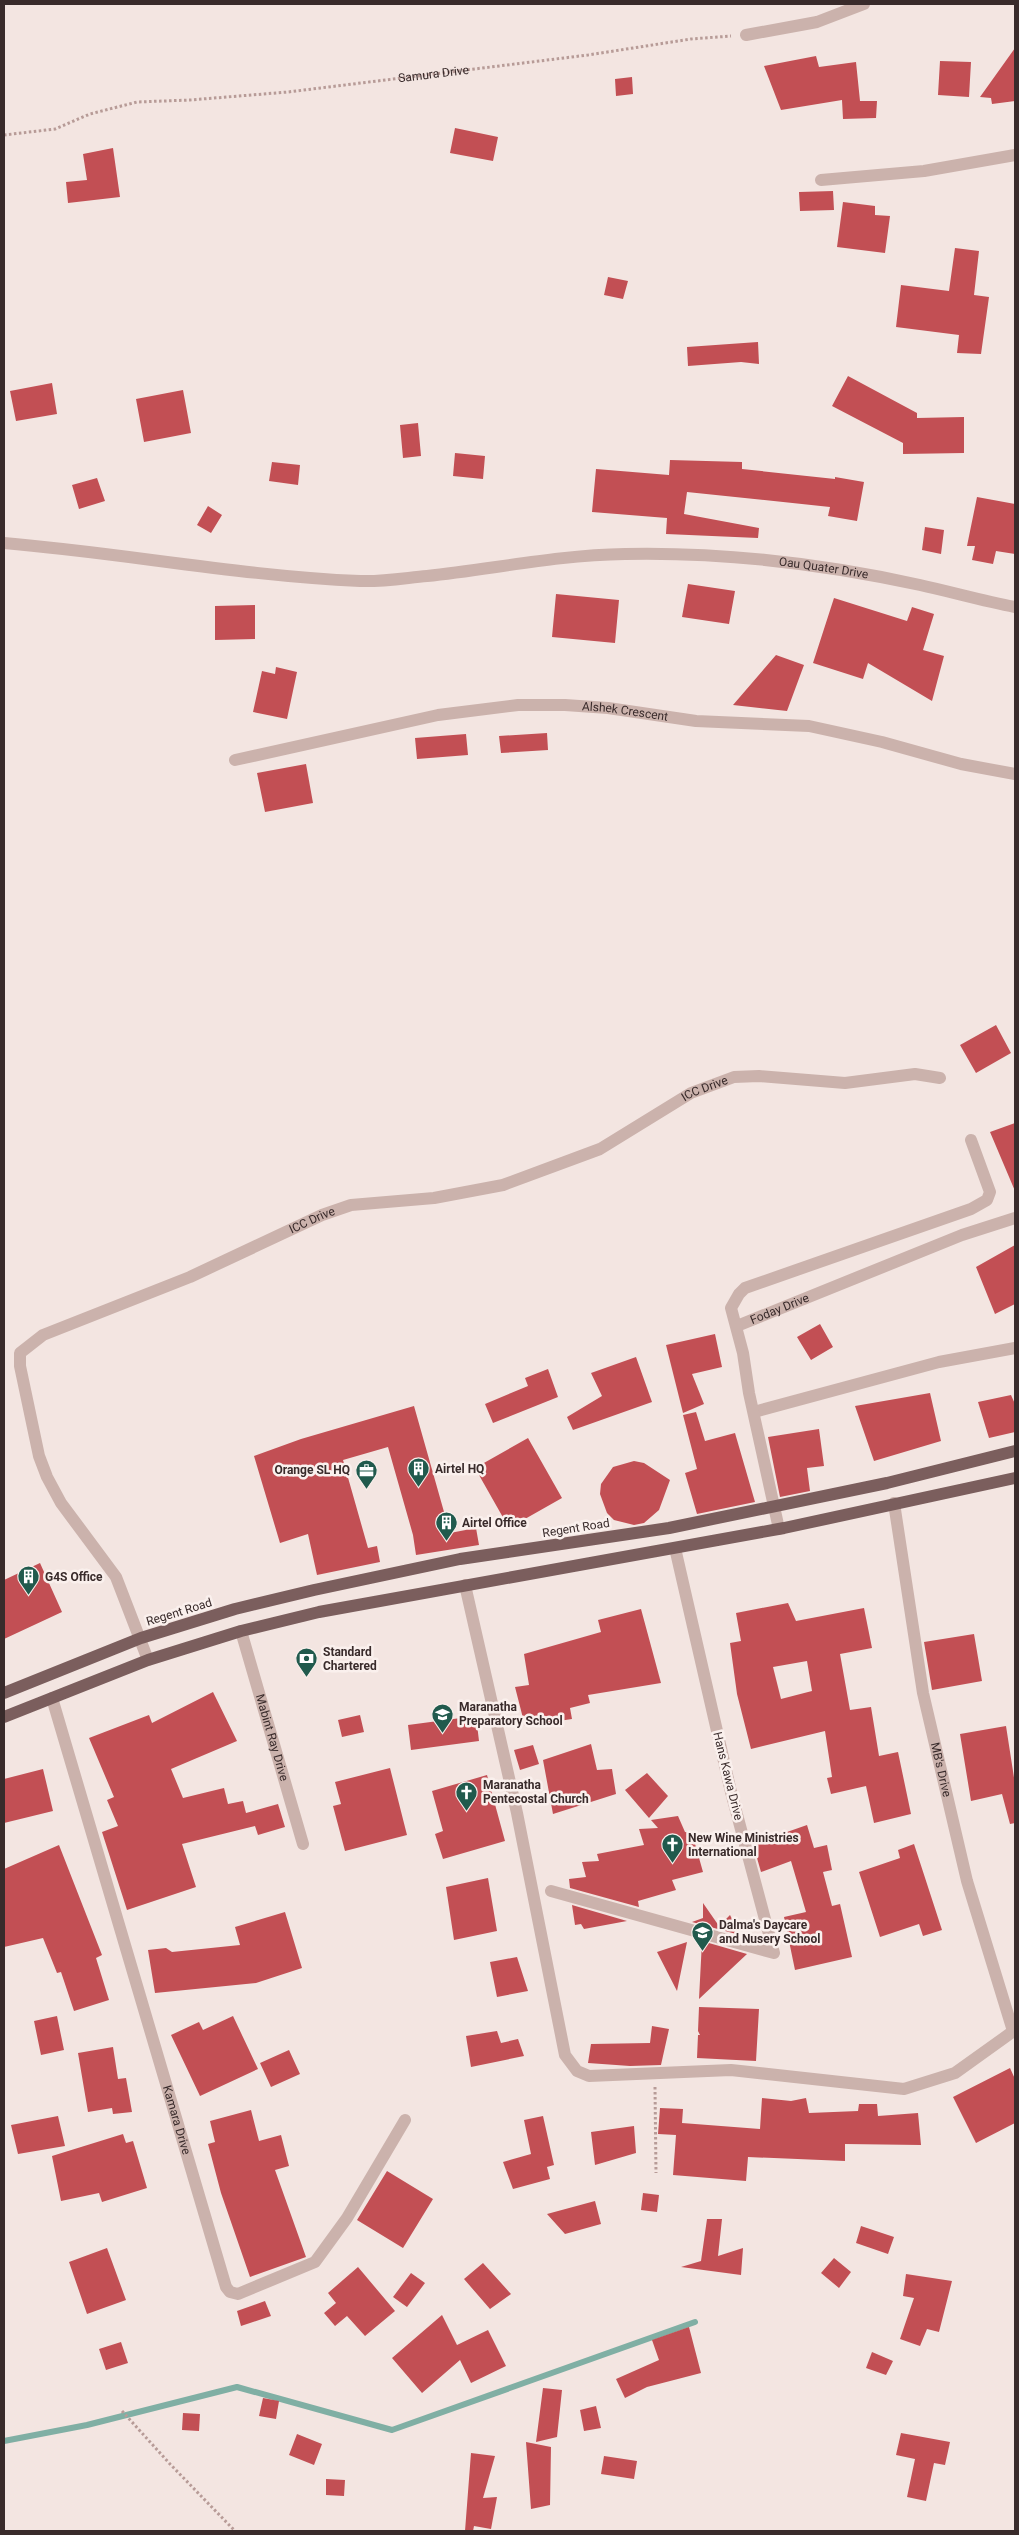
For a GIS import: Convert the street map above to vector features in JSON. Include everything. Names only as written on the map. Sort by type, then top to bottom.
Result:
[{"type":"main road","name":"Regent Road","points":[[4,1693],[141,1638],[236,1610],[337,1585],[460,1559],[669,1528],[887,1483],[1015,1451]]},
{"type":"main road","points":[[4,1717],[148,1660],[241,1631],[343,1607],[779,1529],[1015,1478]]},
{"type":"main road","points":[[337,1585],[343,1607]]},
{"type":"street","points":[[746,35],[817,22],[849,12],[864,4]]},
{"type":"street","points":[[821,180],[924,171],[1015,155]]},
{"type":"street","name":"Oau Quater Drive","points":[[4,543],[74,549],[291,576],[361,581],[491,569],[541,559],[627,554],[734,557],[813,565],[921,585],[1015,607]]},
{"type":"street","name":"Alshek Crescent","points":[[235,760],[438,715],[518,705],[565,705],[608,708],[696,721],[809,726],[882,742],[961,764],[1015,774]]},
{"type":"street","name":"ICC Drive","points":[[148,1660],[116,1577],[61,1503],[39,1456],[20,1366],[20,1353],[43,1335],[190,1277],[343,1207],[434,1198],[503,1185],[569,1161],[600,1149],[691,1093],[734,1077],[759,1076],[845,1083],[914,1074],[940,1078]]},
{"type":"street","points":[[737,1326],[731,1308],[745,1288],[971,1209],[987,1200],[990,1192],[971,1140]]},
{"type":"street","name":"Foday Drive","points":[[779,1529],[737,1326],[953,1238],[1015,1218]]},
{"type":"street","points":[[754,1412],[938,1362],[1015,1348]]},
{"type":"street","name":"MB's Drive","points":[[894,1503],[923,1693],[967,1881],[1014,2030]]},
{"type":"street","name":"Hans Kawa Drive","points":[[551,1891],[774,1954],[731,1792],[676,1548]]},
{"type":"street","points":[[466,1585],[517,1813],[565,2055],[577,2071],[588,2076],[731,2070],[904,2089],[955,2073],[1014,2030]]},
{"type":"street","name":"Mabint Ray Drive","points":[[241,1631],[303,1844]]},
{"type":"street","name":"Kamara Drive","points":[[52,1698],[223,2278],[230,2292],[238,2294],[315,2262],[347,2218],[405,2120]]},
{"type":"path","name":"Samura Drive","points":[[4,135],[55,129],[90,114],[137,102],[190,100],[288,92],[588,56],[691,39],[746,35]]},
{"type":"path","points":[[655,2072],[656,2173]]},
{"type":"path","points":[[122,2411],[235,2531]]},
{"type":"building","points":[[1015,48],[1015,101],[992,104],[991,98],[980,97]]},
{"type":"building","points":[[816,56],[819,67],[856,62],[860,101],[877,101],[876,118],[843,119],[842,100],[781,110],[764,66]]},
{"type":"building","points":[[940,61],[971,62],[969,97],[938,95]]},
{"type":"building","points":[[632,77],[633,94],[616,96],[615,79]]},
{"type":"building","points":[[455,128],[498,137],[493,161],[450,153]]},
{"type":"building","points":[[113,148],[120,197],[68,203],[66,182],[87,180],[83,154]]},
{"type":"building","points":[[833,191],[834,210],[800,211],[799,192]]},
{"type":"building","points":[[843,202],[875,206],[875,215],[890,216],[885,253],[837,247]]},
{"type":"building","points":[[955,248],[979,251],[974,295],[989,297],[981,354],[957,353],[959,335],[896,327],[901,285],[949,291]]},
{"type":"building","points":[[608,277],[628,281],[623,299],[604,295]]},
{"type":"building","points":[[758,342],[759,364],[741,362],[688,366],[687,347]]},
{"type":"building","points":[[848,376],[917,413],[917,418],[964,417],[964,453],[903,454],[903,443],[832,406]]},
{"type":"building","points":[[52,383],[57,414],[16,421],[10,391]]},
{"type":"building","points":[[183,390],[191,433],[144,442],[136,399]]},
{"type":"building","points":[[418,423],[421,456],[403,458],[400,425]]},
{"type":"building","points":[[455,453],[485,456],[483,479],[453,476]]},
{"type":"building","points":[[670,460],[742,462],[742,469],[835,479],[835,477],[864,482],[857,521],[828,516],[830,507],[687,492],[684,514],[759,528],[758,538],[666,534],[667,518],[592,512],[596,469],[669,475]]},
{"type":"building","points":[[272,462],[300,465],[298,485],[269,481]]},
{"type":"building","points":[[97,478],[105,501],[79,509],[72,485]]},
{"type":"building","points":[[977,497],[1015,504],[1015,554],[996,551],[993,564],[972,560],[975,546],[967,546]]},
{"type":"building","points":[[208,506],[222,515],[211,533],[197,525]]},
{"type":"building","points":[[925,527],[944,530],[941,554],[922,550]]},
{"type":"building","points":[[688,584],[735,591],[729,624],[682,617]]},
{"type":"building","points":[[556,594],[619,600],[615,643],[552,637]]},
{"type":"building","points":[[834,598],[907,621],[912,607],[934,614],[923,650],[944,656],[932,701],[868,663],[863,679],[813,663]]},
{"type":"building","points":[[255,605],[255,639],[215,640],[215,606]]},
{"type":"building","points":[[776,655],[804,665],[787,711],[733,705]]},
{"type":"building","points":[[276,667],[297,672],[287,719],[253,712],[262,671],[275,674]]},
{"type":"building","points":[[547,733],[548,750],[501,753],[499,736]]},
{"type":"building","points":[[466,734],[468,755],[417,759],[415,738]]},
{"type":"building","points":[[306,764],[313,803],[265,812],[257,773]]},
{"type":"building","points":[[996,1025],[1011,1053],[976,1073],[960,1045]]},
{"type":"building","points":[[1015,1123],[1015,1191],[990,1132]]},
{"type":"building","points":[[1015,1245],[1015,1304],[995,1314],[976,1267]]},
{"type":"building","points":[[820,1324],[833,1347],[811,1360],[797,1337]]},
{"type":"building","points":[[715,1334],[722,1367],[692,1374],[704,1404],[683,1413],[666,1345]]},
{"type":"building","points":[[636,1357],[652,1402],[573,1430],[567,1417],[602,1396],[591,1373]]},
{"type":"building","points":[[548,1369],[558,1397],[493,1423],[485,1404],[528,1386],[525,1378]]},
{"type":"building","points":[[930,1393],[941,1441],[874,1461],[855,1406]]},
{"type":"building","points":[[1011,1395],[1015,1404],[1015,1432],[989,1438],[978,1402]]},
{"type":"building","points":[[414,1406],[450,1533],[476,1528],[479,1545],[416,1555],[413,1535],[388,1447],[343,1460],[368,1548],[377,1546],[380,1562],[317,1575],[308,1534],[280,1543],[254,1456],[301,1439]]},
{"type":"building","points":[[696,1412],[705,1441],[735,1433],[755,1502],[697,1514],[685,1473],[697,1469],[683,1415]]},
{"type":"building","points":[[819,1429],[824,1466],[807,1468],[810,1491],[780,1497],[768,1437]]},
{"type":"building","points":[[528,1438],[562,1498],[509,1528],[475,1468]]},
{"type":"building","points":[[634,1461],[644,1463],[670,1480],[659,1510],[644,1523],[634,1525],[614,1520],[607,1513],[600,1494],[601,1484],[613,1467]]},
{"type":"building","name":"G4S Office","points":[[40,1563],[62,1612],[4,1639],[4,1580]]},
{"type":"building","points":[[788,1603],[796,1621],[864,1608],[872,1648],[840,1654],[850,1710],[871,1707],[879,1756],[898,1752],[911,1814],[874,1823],[866,1786],[831,1794],[827,1778],[832,1777],[825,1731],[751,1749],[737,1694],[730,1643],[741,1641],[736,1613]],"holes":[[[807,1661],[812,1691],[781,1699],[773,1667]]]},
{"type":"building","points":[[641,1609],[661,1683],[588,1695],[590,1703],[570,1708],[572,1719],[525,1726],[515,1687],[529,1685],[524,1654],[601,1632],[598,1620]]},
{"type":"building","points":[[974,1634],[982,1681],[932,1690],[924,1642]]},
{"type":"building","points":[[213,1692],[237,1741],[171,1769],[183,1798],[224,1788],[228,1804],[243,1801],[246,1813],[278,1804],[285,1827],[258,1835],[255,1826],[182,1844],[196,1887],[127,1910],[102,1832],[118,1826],[107,1800],[114,1797],[89,1738],[149,1715],[152,1723]]},
{"type":"building","points":[[360,1715],[364,1732],[342,1737],[338,1720]]},
{"type":"building","name":"Maranatha Preparatory School","points":[[476,1716],[479,1741],[411,1750],[408,1725]]},
{"type":"building","points":[[1006,1726],[1015,1784],[1015,1823],[1010,1824],[1002,1794],[971,1801],[960,1734]]},
{"type":"building","points":[[591,1744],[597,1770],[612,1769],[616,1794],[553,1814],[543,1760]]},
{"type":"building","points":[[533,1745],[539,1764],[520,1770],[514,1750]]},
{"type":"building","points":[[390,1768],[407,1835],[345,1851],[333,1806],[341,1804],[335,1782]]},
{"type":"building","points":[[43,1769],[53,1811],[4,1823],[4,1779]]},
{"type":"building","points":[[647,1773],[668,1796],[649,1818],[625,1790]]},
{"type":"building","name":"Maranatha Pentecostal Church","points":[[487,1775],[505,1841],[443,1859],[435,1834],[443,1831],[432,1791]]},
{"type":"building","points":[[678,1816],[685,1832],[692,1833],[703,1872],[672,1880],[676,1890],[638,1901],[639,1907],[570,1888],[569,1879],[586,1877],[582,1862],[599,1861],[597,1854],[644,1845],[639,1829],[658,1828],[651,1820]]},
{"type":"building","points":[[807,1825],[814,1848],[827,1845],[832,1870],[823,1872],[832,1906],[840,1904],[852,1957],[795,1970],[784,1917],[806,1912],[791,1861],[761,1872],[753,1844]]},
{"type":"building","points":[[914,1844],[942,1930],[923,1936],[919,1924],[880,1937],[859,1872],[900,1858],[898,1850]]},
{"type":"building","points":[[59,1845],[102,1955],[96,1958],[109,2000],[74,2011],[61,1972],[57,1973],[43,1938],[4,1947],[4,1869]]},
{"type":"building","points":[[488,1878],[497,1931],[454,1940],[446,1887]]},
{"type":"building","points":[[703,1903],[719,1926],[730,1915],[740,1935],[692,1922],[703,1918]]},
{"type":"building","points":[[572,1905],[627,1921],[584,1929],[581,1924],[575,1925]]},
{"type":"building","points":[[285,1912],[302,1968],[256,1983],[155,1993],[148,1950],[166,1948],[172,1952],[240,1945],[235,1927]]},
{"type":"building","points":[[702,1941],[747,1954],[699,1999]]},
{"type":"building","points":[[687,1942],[677,1991],[657,1952]]},
{"type":"building","points":[[517,1957],[528,1991],[497,1997],[490,1962]]},
{"type":"building","points":[[699,2007],[759,2009],[756,2061],[697,2058],[698,2035],[700,2035],[698,2031]]},
{"type":"building","points":[[57,2016],[64,2050],[41,2055],[34,2021]]},
{"type":"building","points":[[233,2016],[258,2069],[200,2096],[171,2035],[199,2022],[203,2030]]},
{"type":"building","points":[[652,2026],[669,2029],[661,2065],[630,2066],[588,2063],[591,2044],[650,2043]]},
{"type":"building","points":[[497,2031],[501,2043],[518,2039],[524,2056],[471,2067],[466,2036]]},
{"type":"building","points":[[113,2047],[118,2079],[126,2078],[132,2112],[113,2114],[112,2108],[88,2112],[78,2053]]},
{"type":"building","points":[[289,2050],[300,2074],[271,2087],[260,2063]]},
{"type":"building","points":[[1010,2068],[1015,2079],[1015,2123],[976,2143],[953,2097]]},
{"type":"building","points":[[762,2098],[791,2101],[806,2098],[809,2113],[858,2111],[859,2104],[877,2104],[878,2116],[918,2113],[921,2145],[845,2144],[845,2161],[748,2157],[746,2181],[673,2175],[676,2135],[658,2134],[660,2108],[683,2109],[682,2123],[760,2129]]},
{"type":"building","points":[[251,2110],[259,2141],[281,2135],[289,2166],[275,2170],[306,2257],[250,2277],[221,2193],[208,2144],[215,2142],[210,2121]]},
{"type":"building","points":[[58,2116],[65,2146],[18,2154],[11,2125]]},
{"type":"building","points":[[543,2116],[554,2165],[547,2167],[550,2179],[513,2189],[503,2162],[531,2154],[524,2120]]},
{"type":"building","points":[[634,2126],[636,2153],[595,2165],[591,2132]]},
{"type":"building","points":[[123,2134],[126,2143],[133,2141],[147,2188],[102,2202],[99,2193],[61,2201],[52,2156]]},
{"type":"building","points":[[387,2171],[433,2199],[403,2248],[357,2220]]},
{"type":"building","points":[[643,2193],[659,2195],[657,2212],[641,2210]]},
{"type":"building","points":[[595,2201],[601,2224],[565,2234],[547,2214]]},
{"type":"building","points":[[707,2219],[722,2219],[718,2256],[743,2248],[741,2275],[681,2267],[701,2261]]},
{"type":"building","points":[[861,2226],[894,2237],[888,2254],[856,2243]]},
{"type":"building","points":[[107,2248],[126,2300],[87,2314],[69,2262]]},
{"type":"building","points":[[834,2258],[851,2272],[839,2288],[821,2273]]},
{"type":"building","points":[[483,2263],[511,2294],[490,2309],[464,2279]]},
{"type":"building","points":[[358,2267],[395,2311],[365,2336],[347,2316],[335,2326],[324,2313],[336,2303],[328,2293]]},
{"type":"building","points":[[411,2273],[425,2283],[407,2307],[393,2297]]},
{"type":"building","points":[[906,2274],[952,2281],[939,2332],[927,2329],[920,2346],[900,2339],[914,2298],[903,2296]]},
{"type":"building","points":[[265,2301],[271,2316],[241,2326],[237,2311]]},
{"type":"building","points":[[442,2315],[457,2345],[488,2330],[506,2366],[471,2383],[460,2360],[422,2393],[392,2358]]},
{"type":"building","points":[[689,2327],[701,2373],[647,2387],[625,2398],[616,2379],[659,2360],[652,2340]]},
{"type":"building","points":[[121,2342],[128,2363],[106,2370],[99,2349]]},
{"type":"building","points":[[872,2352],[893,2361],[886,2375],[866,2368]]},
{"type":"building","points":[[543,2388],[562,2390],[557,2437],[536,2442]]},
{"type":"building","points":[[263,2398],[279,2401],[276,2419],[259,2416]]},
{"type":"building","points":[[596,2406],[601,2428],[584,2431],[580,2410]]},
{"type":"building","points":[[183,2413],[200,2414],[199,2431],[182,2430]]},
{"type":"building","points":[[901,2433],[950,2442],[945,2465],[934,2463],[926,2501],[907,2497],[915,2459],[896,2455]]},
{"type":"building","points":[[297,2434],[322,2444],[314,2465],[289,2455]]},
{"type":"building","points":[[526,2442],[551,2447],[550,2505],[531,2509]]},
{"type":"building","points":[[471,2453],[495,2456],[483,2498],[497,2497],[491,2529],[474,2526],[473,2531],[465,2531]]},
{"type":"building","points":[[604,2456],[637,2461],[634,2479],[601,2474]]},
{"type":"building","points":[[326,2479],[345,2480],[344,2496],[326,2495]]},
{"type":"waterway","points":[[4,2441],[87,2425],[237,2387],[392,2430],[695,2322]]},
{"type":"place","name":"Airtel HQ","points":[[419,1488]]},
{"type":"place","name":"Orange SL HQ","points":[[366,1489]]},
{"type":"place","name":"Airtel Office","points":[[446,1542]]},
{"type":"place","name":"G4S Office","points":[[29,1596]]},
{"type":"place","name":"Standard Chartered","points":[[307,1678]]},
{"type":"place","name":"Maranatha Preparatory School","points":[[443,1733]]},
{"type":"place","name":"Maranatha Pentecostal Church","points":[[467,1811]]},
{"type":"place","name":"New Wine Ministries International","points":[[672,1864]]},
{"type":"place","name":"Dalma's Daycare and Nusery School","points":[[703,1951]]}]
